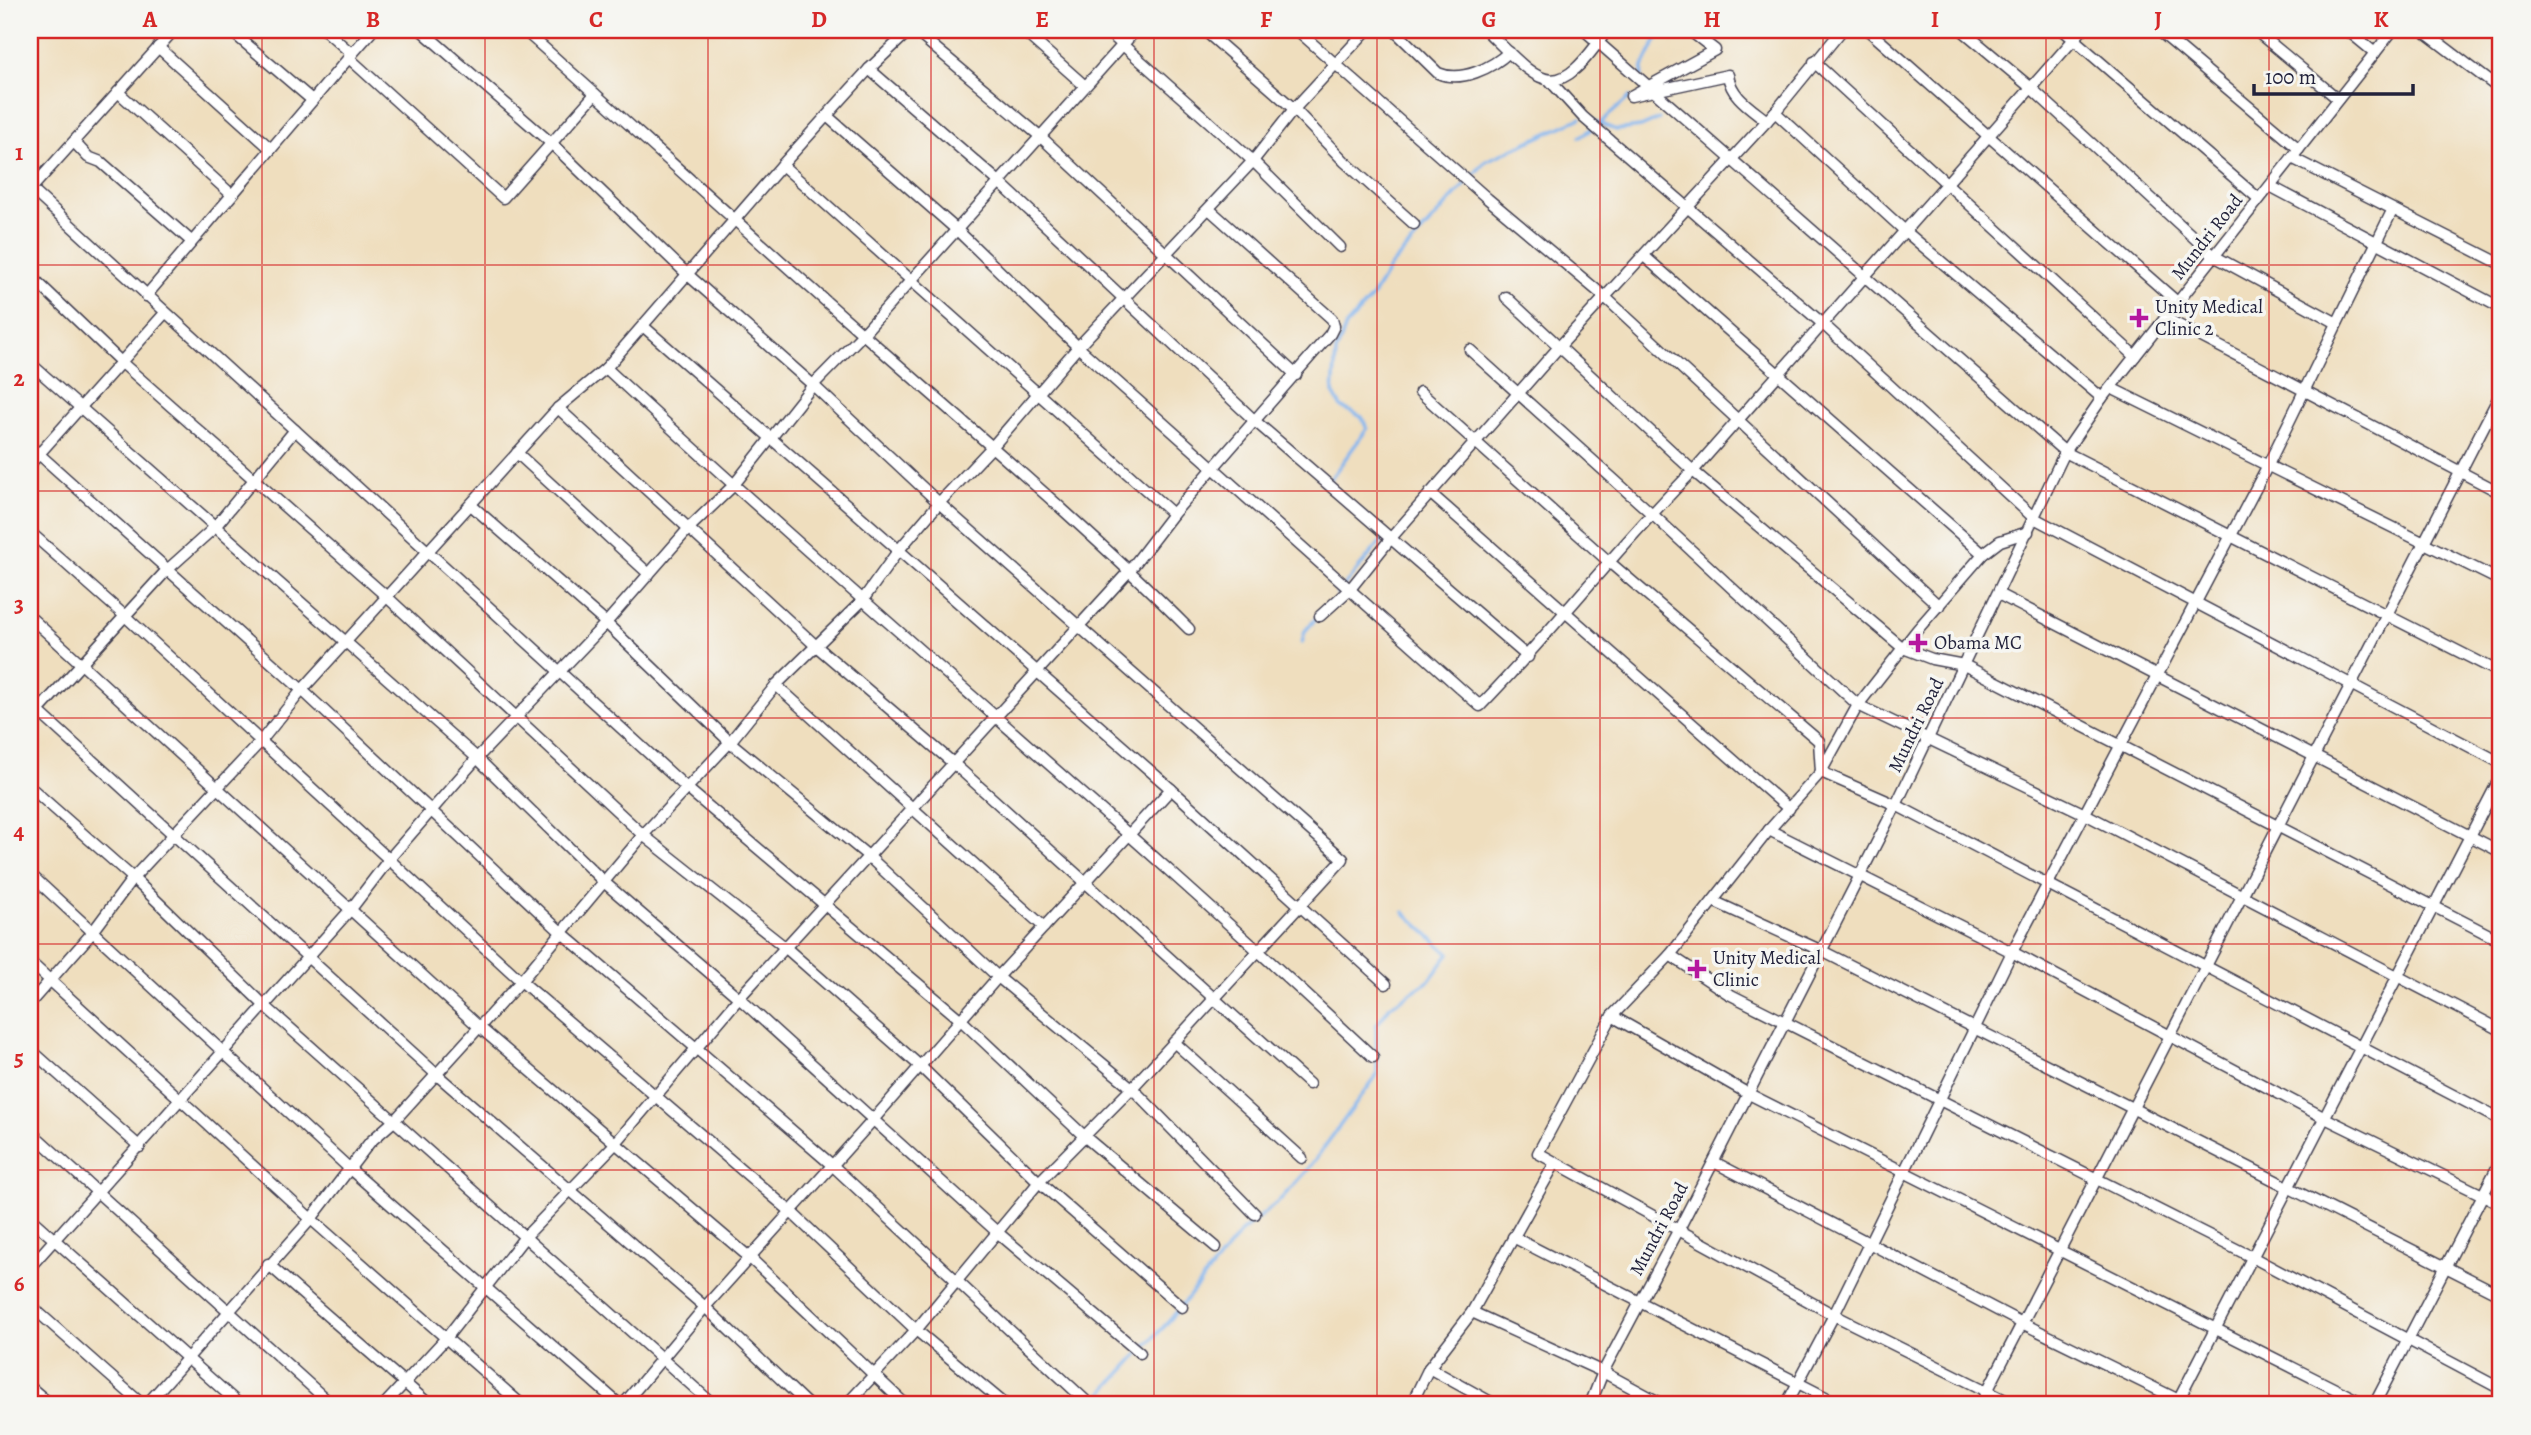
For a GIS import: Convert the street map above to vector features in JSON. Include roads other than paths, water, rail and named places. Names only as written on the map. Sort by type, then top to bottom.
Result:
[{"type":"street","points":[[174,30],[30,190],[689,790],[961,1020],[1084,1136],[1216,1247]]},
{"type":"street","points":[[230,30],[312,100]]},
{"type":"street","points":[[325,30],[503,198],[595,93]]},
{"type":"street","points":[[146,296],[373,30]]},
{"type":"street","points":[[421,30],[551,143],[687,274],[814,385],[939,503],[1343,859],[1132,1088],[1039,1182],[916,1330],[846,1405]]},
{"type":"street","points":[[524,30],[863,334],[993,446],[1130,570],[1189,629]]},
{"type":"street","points":[[30,1003],[92,933],[134,878],[261,741],[302,690],[558,408],[607,368],[782,165],[869,69],[912,30],[1041,137],[1166,257],[1296,375]]},
{"type":"street","points":[[1022,30],[1085,86]]},
{"type":"street","points":[[1106,30],[1253,161],[1340,247]]},
{"type":"street","points":[[30,1268],[351,909],[390,858],[477,758],[606,623],[690,527],[733,486],[814,385],[1136,30]]},
{"type":"street","points":[[1204,30],[1294,109],[1345,162],[1414,224]]},
{"type":"street","points":[[1297,30],[1606,298],[1939,606]]},
{"type":"street","points":[[30,1306],[144,1405],[311,1219],[375,1136],[395,1120],[521,981],[643,835],[689,790],[776,685],[862,601],[898,551],[939,503],[993,446],[1078,347],[1166,257],[1253,161],[1294,109],[1367,30]]},
{"type":"street","points":[[1394,30],[1438,73],[1447,77],[1458,77],[1496,64],[1509,52]]},
{"type":"street","points":[[1486,30],[1509,52],[1550,82],[1583,117],[1687,210],[1823,324],[2034,519],[2501,763]]},
{"type":"street","points":[[1584,30],[1863,278],[2065,452],[2501,673]]},
{"type":"street","points":[[1550,82],[1564,79],[1572,73],[1607,30]]},
{"type":"street","points":[[1689,30],[1715,50],[1631,96],[1728,75],[1729,85],[1736,95],[1771,116],[2102,398]]},
{"type":"street","points":[[1320,617],[1350,588],[1391,537],[1520,395],[1559,347],[1771,116],[1842,30]]},
{"type":"street","points":[[1868,30],[1990,134],[2178,302]]},
{"type":"street","points":[[1962,30],[2031,87],[2214,256],[2337,323]]},
{"type":"street","points":[[2063,30],[2259,199]]},
{"type":"street","points":[[828,117],[957,230],[1078,347],[1480,706],[1568,613],[1608,561],[1693,471],[2082,30]]},
{"type":"street","points":[[2158,30],[2295,153],[2392,211],[2501,264]]},
{"type":"street","points":[[2255,30],[2338,99]]},
{"type":"street","points":[[2347,30],[2375,53]]},
{"type":"street","name":"Mundri Road","points":[[1590,1405],[1603,1372],[1787,1021],[1929,739],[2065,452],[2102,398],[2393,30]]},
{"type":"street","points":[[2422,30],[2501,90]]},
{"type":"street","points":[[158,47],[271,149]]},
{"type":"street","points":[[1814,62],[2136,356]]},
{"type":"street","points":[[869,69],[998,181],[1255,422],[1528,657]]},
{"type":"street","points":[[118,92],[231,194]]},
{"type":"street","points":[[74,142],[88,156],[101,162],[191,241]]},
{"type":"street","points":[[782,165],[1173,514]]},
{"type":"street","points":[[2270,186],[2501,307]]},
{"type":"street","points":[[384,1405],[447,1337],[484,1286],[524,1238],[614,1145],[739,998],[825,907],[867,855],[996,719],[1130,570],[1173,514],[1330,334],[1334,326],[1332,319],[1209,209]]},
{"type":"street","points":[[1786,1405],[1834,1315],[1937,1100],[2012,953],[2267,465],[2392,211]]},
{"type":"street","points":[[1644,256],[1983,554]]},
{"type":"street","points":[[30,275],[121,362],[387,597],[643,835],[786,947],[920,1066],[1039,1182],[1182,1307]]},
{"type":"street","points":[[1506,297],[1693,471],[1903,648],[1932,659],[1964,665],[2501,941]]},
{"type":"street","points":[[30,464],[34,450],[81,406],[165,313]]},
{"type":"street","points":[[2165,318],[2501,494]]},
{"type":"street","points":[[643,326],[1171,789],[1386,984]]},
{"type":"street","points":[[1470,350],[1858,705],[2085,814],[2395,978],[2501,1030]]},
{"type":"street","points":[[30,363],[477,758],[605,883],[739,998],[997,1232],[1140,1353]]},
{"type":"street","points":[[607,368],[733,486],[1260,951],[1373,1058]]},
{"type":"street","points":[[2111,388],[2501,581]]},
{"type":"street","points":[[1420,392],[1608,561],[1819,741],[1821,772]]},
{"type":"street","points":[[1980,1405],[2422,542],[2500,400]]},
{"type":"street","points":[[558,408],[690,527],[814,645],[953,763],[1309,1084]]},
{"type":"street","points":[[30,720],[166,571],[214,528],[295,430]]},
{"type":"street","points":[[34,450],[302,690],[561,932],[832,1165],[1086,1401]]},
{"type":"street","points":[[517,453],[649,574]]},
{"type":"street","points":[[1430,493],[1789,809]]},
{"type":"street","points":[[471,505],[606,623],[730,742],[867,855],[998,976],[1132,1088],[1255,1213]]},
{"type":"street","points":[[30,532],[390,858],[521,981],[790,1211],[916,1330],[1006,1405]]},
{"type":"street","points":[[2015,1405],[1834,1315],[1538,1153],[1612,1016],[1670,955],[1769,830],[1821,772],[1858,705],[1983,554],[2000,541],[2028,532]]},
{"type":"street","points":[[1998,594],[2501,852]]},
{"type":"street","points":[[30,617],[478,1026],[614,1145],[749,1257],[906,1405]]},
{"type":"street","points":[[776,685],[1044,927]]},
{"type":"street","points":[[38,710],[436,1074],[705,1307],[808,1405]]},
{"type":"street","points":[[1821,772],[1896,805],[2049,883],[2501,1120]]},
{"type":"street","points":[[1714,1162],[2181,1404],[2216,1329],[2359,1047],[2501,776]]},
{"type":"street","points":[[30,787],[134,878],[265,1006],[714,1405]]},
{"type":"street","points":[[30,874],[350,1169],[622,1405],[705,1307],[873,1121],[998,976],[1171,789]]},
{"type":"street","points":[[1769,830],[2012,953],[2325,1118],[2501,1204]]},
{"type":"street","points":[[1713,901],[1822,951],[2501,1295]]},
{"type":"street","points":[[1670,955],[1729,994],[2252,1257],[2407,1342],[2501,1389]]},
{"type":"street","points":[[30,962],[311,1219],[522,1405]]},
{"type":"street","points":[[1612,1016],[1747,1093],[2367,1405]]},
{"type":"street","points":[[1174,1041],[1302,1158]]},
{"type":"street","points":[[30,1049],[140,1147]]},
{"type":"street","points":[[30,1131],[332,1405]]},
{"type":"street","points":[[2374,1405],[2444,1265],[2501,1160]]},
{"type":"street","points":[[1411,1405],[1429,1368],[1472,1312],[1555,1163]]},
{"type":"street","points":[[30,1218],[240,1405]]},
{"type":"street","points":[[1513,1237],[1841,1405]]},
{"type":"street","points":[[268,1264],[430,1405]]},
{"type":"street","points":[[1472,1312],[1603,1372],[1664,1405]]},
{"type":"street","points":[[1429,1368],[1496,1405]]},
{"type":"street","points":[[30,1387],[51,1405]]},
{"type":"waterway","points":[[1642,76],[1643,67],[1661,30]]},
{"type":"waterway","points":[[1599,124],[1630,97]]},
{"type":"waterway","points":[[1328,482],[1367,429],[1362,417],[1341,407],[1333,393],[1336,352],[1346,326],[1372,297],[1390,267],[1486,161],[1581,118]]},
{"type":"waterway","points":[[1594,121],[1616,130],[1641,127],[1659,119]]},
{"type":"waterway","points":[[1580,137],[1593,128]]},
{"type":"waterway","points":[[1337,594],[1383,539],[1384,534]]},
{"type":"waterway","points":[[1302,643],[1305,631],[1319,615]]},
{"type":"waterway","points":[[1099,1405],[1095,1401],[1170,1320],[1241,1232],[1278,1202],[1306,1172],[1377,1075],[1376,1026],[1390,1006],[1429,981],[1449,954],[1404,912]]},
{"type":"place","name":"Unity Medical Clinic 2","points":[[2139,318]]},
{"type":"place","name":"Obama MC","points":[[1918,643]]},
{"type":"place","name":"Unity Medical Clinic","points":[[1697,969]]}]
